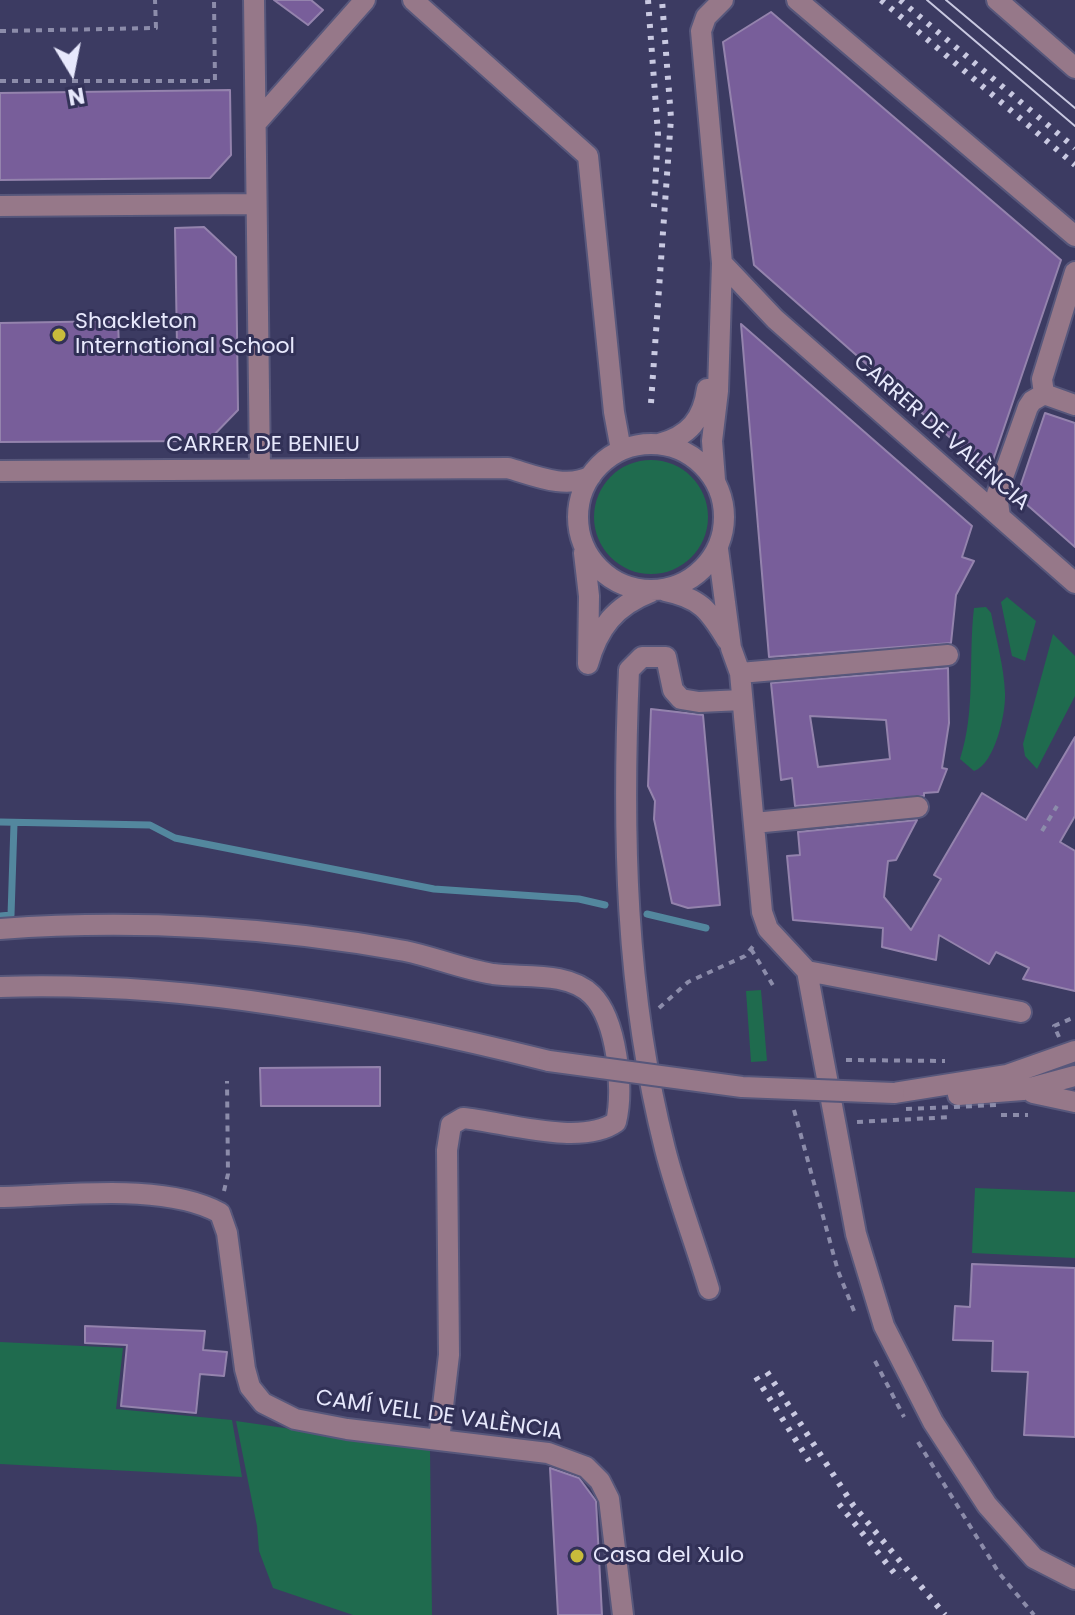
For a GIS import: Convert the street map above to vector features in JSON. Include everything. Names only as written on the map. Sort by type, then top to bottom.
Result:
[{"type":"street","points":[[254,0],[260,468]]},
{"type":"street","points":[[256,123],[365,0]]},
{"type":"street","points":[[413,0],[580,146],[592,169],[614,412],[621,450]]},
{"type":"street","points":[[721,310],[712,319],[708,332],[707,391],[703,410],[693,428],[676,440],[621,450],[591,476],[580,498],[578,522],[589,596],[588,664],[595,637],[611,615],[630,600],[684,583],[704,569],[718,549],[725,526],[723,502],[715,480],[712,441],[721,310],[722,263],[701,31],[706,17],[723,0]]},
{"type":"street","points":[[797,0],[1075,236]]},
{"type":"street","points":[[997,0],[1075,68]]},
{"type":"street","points":[[0,206],[256,204]]},
{"type":"street","name":"CARRER DE VALÈNCIA","points":[[722,263],[775,319],[1075,583]]},
{"type":"street","points":[[1044,394],[1042,379],[1074,274]]},
{"type":"street","name":"CARRER DE VALÈNCIA","points":[[721,310],[752,309],[775,319]]},
{"type":"street","points":[[1000,517],[997,494],[1032,401],[1044,394],[1075,405]]},
{"type":"street","points":[[659,444],[681,450],[700,462],[715,480]]},
{"type":"street","name":"CARRER DE BENIEU","points":[[0,471],[508,468],[570,482],[591,476]]},
{"type":"street","name":"CARRER DE BENIEU","points":[[525,473],[547,484],[565,500],[578,522]]},
{"type":"street","points":[[583,546],[604,574],[636,590],[690,596],[714,619],[731,648],[740,673],[762,912],[768,929],[807,971],[865,1271],[884,1326],[912,1384],[958,1463],[1003,1526],[1043,1565],[1073,1575]]},
{"type":"street","points":[[718,549],[731,648]]},
{"type":"street","points":[[709,1289],[665,1151],[640,1025],[624,840],[629,670],[642,657],[657,654],[666,657],[673,690],[681,699],[699,702],[742,700]]},
{"type":"street","points":[[740,673],[948,655]]},
{"type":"street","points":[[754,823],[918,807]]},
{"type":"street","points":[[0,929],[171,927],[320,939],[407,952],[496,974],[573,983],[592,994],[606,1018],[615,1046],[619,1109],[616,1122],[597,1132],[576,1133],[463,1118],[451,1125],[447,1150],[449,1355],[439,1440]]},
{"type":"street","points":[[807,971],[1021,1012]]},
{"type":"street","points":[[0,987],[126,989],[257,1001],[373,1019],[549,1061],[727,1086],[894,1093],[1036,1093],[1075,1102]]},
{"type":"street","points":[[894,1093],[1007,1075],[1064,1051]]},
{"type":"street","points":[[989,1095],[1044,1086],[1075,1076]]},
{"type":"street","points":[[0,1197],[153,1195],[185,1198],[220,1213]]},
{"type":"street","name":"CAMÍ VELL DE VALÈNCIA","points":[[220,1213],[227,1233],[245,1369],[250,1387],[263,1403],[279,1413],[317,1424],[548,1453],[586,1467],[600,1481],[609,1499],[623,1615]]},
{"type":"path","points":[[0,31],[156,28],[155,0]]},
{"type":"path","points":[[0,81],[215,81],[214,0]]},
{"type":"path","points":[[1042,831],[1057,806]]},
{"type":"path","points":[[640,1025],[688,982],[745,956],[768,929]]},
{"type":"path","points":[[751,949],[774,987]]},
{"type":"path","points":[[1064,1051],[1054,1026],[1075,1017]]},
{"type":"path","points":[[823,1059],[955,1060]]},
{"type":"path","points":[[220,1213],[228,1174],[227,1081]]},
{"type":"path","points":[[791,1096],[838,1271],[861,1326]]},
{"type":"path","points":[[998,1116],[1035,1116]]},
{"type":"path","points":[[835,1123],[959,1117]]},
{"type":"path","points":[[872,1354],[906,1421]]},
{"type":"path","points":[[913,1434],[999,1573],[1034,1615]]},
{"type":"green space","points":[[651,460],[673,465],[691,477],[703,495],[708,517],[703,539],[691,557],[673,569],[651,574],[629,569],[611,557],[599,539],[594,517],[599,495],[611,477],[629,465]]},
{"type":"green space","points":[[1007,597],[1036,621],[1025,661],[1012,656],[1001,602]]},
{"type":"green space","points":[[986,607],[991,613],[1000,653],[1005,702],[993,749],[988,759],[974,771],[960,759],[970,703],[974,608]]},
{"type":"green space","points":[[1053,634],[1075,656],[1075,696],[1037,769],[1025,756],[1023,744]]},
{"type":"green space","points":[[761,990],[767,1061],[751,1062],[746,991]]},
{"type":"green space","points":[[975,1188],[1075,1192],[1075,1258],[972,1253]]},
{"type":"green space","points":[[0,1342],[123,1348],[116,1409],[232,1420],[242,1477],[0,1464]]},
{"type":"green space","points":[[236,1421],[430,1449],[432,1615],[353,1615],[273,1588],[259,1551]]},
{"type":"building","points":[[274,0],[311,0],[323,10],[308,25]]},
{"type":"building","points":[[771,12],[1061,260],[989,472],[754,265],[723,42]]},
{"type":"building","points":[[230,90],[231,155],[210,178],[0,180],[0,93]]},
{"type":"building","name":"Shackleton International School","points":[[204,227],[236,257],[238,410],[208,441],[0,442],[0,323],[118,321],[119,347],[177,346],[175,228]]},
{"type":"building","points":[[741,324],[972,526],[962,557],[974,561],[956,595],[951,643],[769,657]]},
{"type":"building","points":[[1045,413],[1075,423],[1075,547],[1017,496]]},
{"type":"building","points":[[948,668],[949,723],[942,768],[947,769],[938,792],[924,793],[924,796],[795,806],[792,778],[781,780],[771,683]],"holes":[[[810,716],[886,720],[890,759],[818,767]]]},
{"type":"building","points":[[651,709],[703,715],[720,905],[688,908],[672,903],[654,819],[655,801],[648,786]]},
{"type":"building","points":[[1075,737],[1075,816],[1060,842],[1075,851],[1075,991],[1023,979],[1029,968],[996,952],[989,964],[939,935],[936,960],[882,947],[883,928],[793,920],[787,856],[800,855],[798,832],[917,820],[896,860],[888,861],[884,897],[911,930],[941,879],[934,875],[982,793],[1026,820]]},
{"type":"building","points":[[380,1067],[380,1106],[261,1106],[260,1068]]},
{"type":"building","points":[[972,1264],[1075,1268],[1075,1437],[1024,1435],[1028,1372],[992,1371],[993,1341],[953,1340],[955,1306],[970,1307]]},
{"type":"building","points":[[85,1326],[205,1331],[203,1350],[227,1352],[224,1376],[200,1374],[196,1413],[121,1406],[127,1345],[85,1343]]},
{"type":"building","name":"Casa del Xulo","points":[[550,1468],[579,1478],[596,1501],[602,1615],[558,1615]]},
{"type":"waterway","points":[[0,822],[150,825],[175,838],[434,889],[579,899],[605,905]]},
{"type":"waterway","points":[[0,916],[11,915],[14,824]]},
{"type":"waterway","points":[[647,914],[706,928]]},
{"type":"tram line","points":[[927,0],[1075,126]]},
{"type":"tram line","points":[[946,0],[1075,108]]},
{"type":"railway","points":[[648,0],[658,134],[654,207]]},
{"type":"railway","points":[[651,403],[671,118],[662,0]]},
{"type":"railway","points":[[881,0],[1075,165]]},
{"type":"railway","points":[[900,0],[1075,148]]},
{"type":"railway","points":[[767,1372],[853,1505],[945,1615]]},
{"type":"railway","points":[[756,1377],[809,1461]]},
{"type":"railway","points":[[839,1504],[899,1579]]},
{"type":"place","name":"Shackleton International School","points":[[59,335]]},
{"type":"place","name":"Casa del Xulo","points":[[577,1556]]}]
